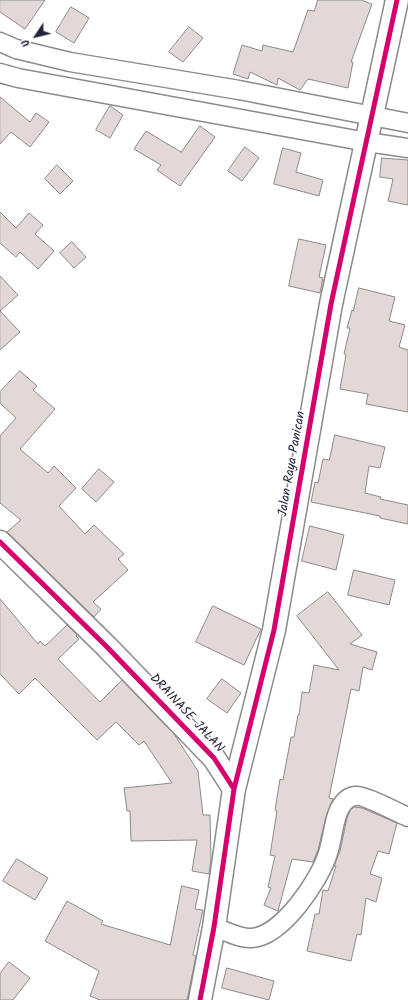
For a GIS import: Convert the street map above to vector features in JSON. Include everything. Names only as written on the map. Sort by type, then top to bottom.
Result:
[{"type":"street","name":"Jalan Raya Panican","points":[[234,789],[274,630],[331,304],[397,0]]},
{"type":"street","points":[[0,42],[16,49],[70,62],[239,90],[408,122]]},
{"type":"street","points":[[0,73],[26,79],[408,148]]},
{"type":"street","name":"DRAINASE JALAN","points":[[1,545],[107,647],[214,758],[234,789]]},
{"type":"street","points":[[200,1000],[214,927],[234,789]]},
{"type":"street","points":[[214,927],[244,937],[259,936],[271,931],[293,911],[319,873],[328,854],[337,814],[344,803],[352,797],[361,796],[408,817]]},
{"type":"building","points":[[0,0],[45,0],[25,29],[0,12]]},
{"type":"building","points":[[318,0],[361,0],[372,4],[351,62],[353,62],[348,88],[308,79],[300,90],[278,78],[277,85],[250,72],[248,79],[233,74],[242,45],[262,51],[263,45],[293,52],[308,10],[314,11]]},
{"type":"building","points":[[71,7],[89,18],[74,43],[56,32]]},
{"type":"building","points":[[189,27],[203,38],[183,62],[169,52]]},
{"type":"building","points":[[0,97],[30,122],[36,113],[49,122],[30,147],[11,132],[0,144]]},
{"type":"building","points":[[110,106],[123,115],[110,138],[96,130]]},
{"type":"building","points":[[200,126],[215,137],[180,186],[157,170],[161,165],[134,149],[146,131],[181,152]]},
{"type":"building","points":[[245,147],[259,158],[242,181],[228,171]]},
{"type":"building","points":[[283,148],[301,153],[296,172],[323,180],[319,196],[274,184]]},
{"type":"building","points":[[382,158],[408,160],[408,205],[388,201],[393,179],[380,177]]},
{"type":"building","points":[[57,165],[73,181],[60,194],[45,179]]},
{"type":"building","points":[[0,212],[16,228],[29,213],[43,225],[35,234],[54,251],[38,269],[20,252],[16,257],[0,243]]},
{"type":"building","points":[[299,239],[326,245],[319,277],[323,278],[320,293],[289,286]]},
{"type":"building","points":[[72,242],[86,257],[74,268],[60,253]]},
{"type":"building","points":[[0,276],[18,295],[0,311]]},
{"type":"building","points":[[359,288],[395,297],[389,321],[405,325],[399,347],[408,350],[408,412],[366,404],[368,394],[340,389],[346,355],[344,354],[350,328],[347,328]]},
{"type":"building","points":[[0,311],[20,332],[0,350]]},
{"type":"building","points":[[20,371],[37,386],[33,390],[55,409],[20,449],[48,473],[54,466],[76,488],[59,506],[85,534],[94,525],[124,554],[118,559],[128,570],[93,602],[101,609],[94,617],[7,532],[21,520],[0,503],[0,436],[16,418],[0,403],[0,392]]},
{"type":"building","points":[[335,435],[385,447],[380,468],[369,466],[365,493],[381,497],[380,499],[408,505],[408,524],[380,518],[380,516],[311,502],[315,482],[318,483],[323,459],[329,460]]},
{"type":"building","points":[[99,469],[114,482],[96,502],[82,489]]},
{"type":"building","points":[[310,526],[344,535],[336,570],[302,561]]},
{"type":"building","points":[[354,570],[395,580],[389,605],[348,595]]},
{"type":"building","points":[[328,592],[362,635],[350,644],[377,652],[372,670],[363,667],[359,691],[351,689],[329,798],[333,799],[326,817],[318,850],[313,862],[292,859],[278,911],[264,905],[271,888],[268,887],[275,856],[270,855],[277,811],[275,810],[280,779],[283,780],[291,737],[294,737],[302,692],[309,693],[314,665],[339,670],[297,616]]},
{"type":"building","points":[[0,599],[38,644],[40,641],[45,646],[67,625],[79,639],[58,659],[100,702],[122,680],[174,734],[198,771],[203,815],[210,815],[211,859],[209,874],[192,871],[197,840],[131,841],[130,811],[127,811],[124,788],[172,783],[144,741],[139,745],[116,722],[97,740],[35,678],[19,694],[0,674]]},
{"type":"building","points":[[213,606],[261,629],[244,665],[196,642]]},
{"type":"building","points":[[222,679],[241,693],[227,713],[207,699]]},
{"type":"building","points":[[354,807],[362,808],[397,823],[389,854],[378,851],[370,874],[382,878],[376,902],[366,898],[361,935],[357,934],[351,961],[307,951],[315,914],[319,914],[323,890],[328,891],[336,866],[334,866],[340,851],[347,818],[350,811]]},
{"type":"building","points":[[17,859],[48,878],[35,900],[3,881]]},
{"type":"building","points":[[182,886],[199,890],[195,909],[203,910],[193,955],[196,956],[187,1000],[100,1000],[90,996],[99,971],[45,941],[67,901],[103,921],[101,924],[170,945]]},
{"type":"building","points":[[9,962],[30,978],[13,1000],[0,1000],[0,974]]},
{"type":"building","points":[[227,968],[274,981],[269,1000],[222,988]]},
{"type":"cycle path","points":[[234,789],[274,630],[331,304],[397,0]]},
{"type":"cycle path","points":[[0,542],[107,647],[214,758],[234,789],[214,927],[200,1000]]}]
